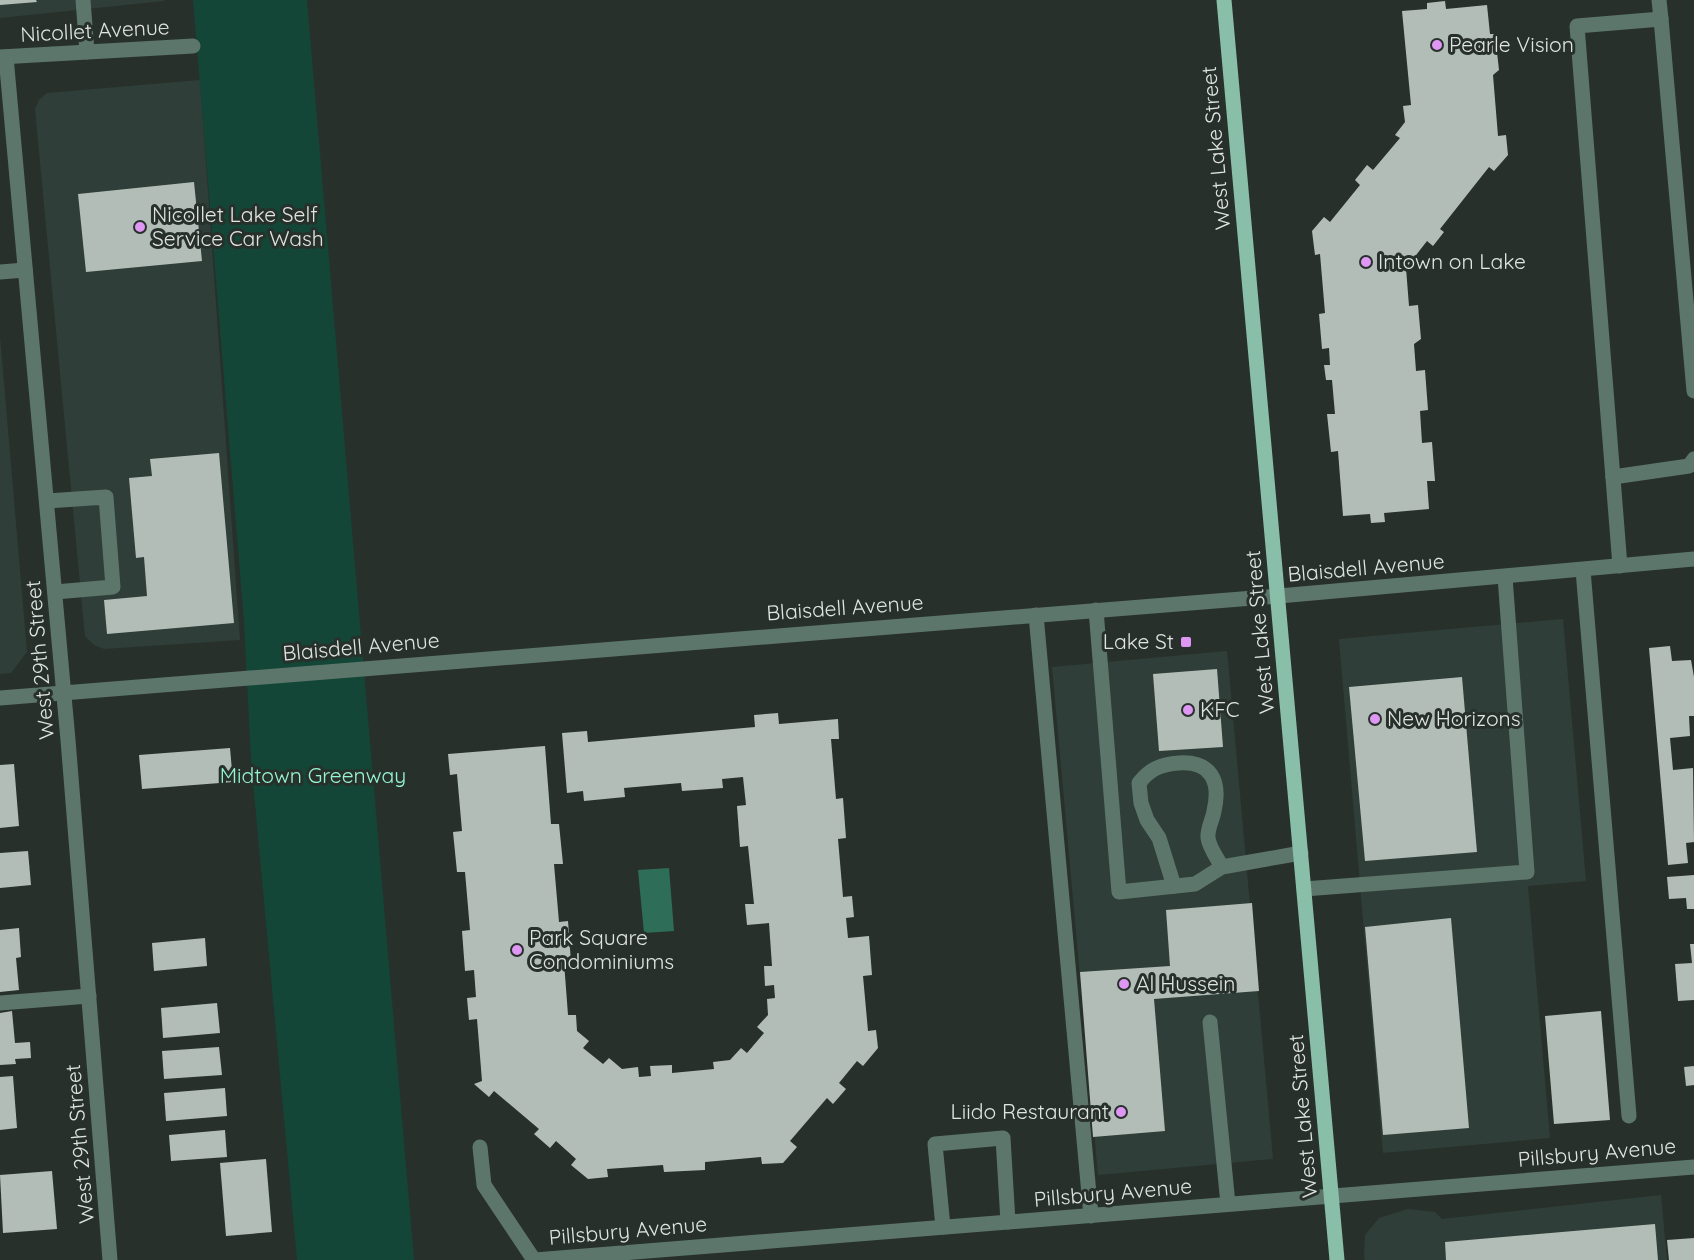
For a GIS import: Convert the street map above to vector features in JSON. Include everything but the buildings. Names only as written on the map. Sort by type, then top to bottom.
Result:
[{"type":"main road","name":"West Lake Street","points":[[1224,0],[1337,1260]]},
{"type":"street","points":[[83,0],[87,52]]},
{"type":"street","points":[[1659,0],[1690,301],[1694,391]]},
{"type":"street","points":[[1620,566],[1577,26],[1661,19]]},
{"type":"street","name":"Nicollet Avenue","points":[[3,57],[193,46]]},
{"type":"street","name":"West 29th Street","points":[[3,57],[64,692],[110,1260]]},
{"type":"street","points":[[0,272],[25,270]]},
{"type":"street","points":[[1613,477],[1689,466],[1694,459]]},
{"type":"street","points":[[47,501],[106,497],[113,587],[55,592]]},
{"type":"street","name":"Blaisdell Avenue","points":[[0,698],[1279,596],[1694,560]]},
{"type":"street","points":[[1583,570],[1629,1116]]},
{"type":"street","points":[[1304,889],[1527,872],[1505,577]]},
{"type":"street","points":[[1096,610],[1119,892],[1195,884],[1222,867],[1301,853]]},
{"type":"street","points":[[1036,615],[1091,1216]]},
{"type":"street","points":[[1174,886],[1159,838],[1147,820],[1141,803],[1139,783],[1148,772],[1162,765],[1194,763],[1207,770],[1215,782],[1217,796],[1208,838],[1222,867]]},
{"type":"street","points":[[0,1004],[89,996]]},
{"type":"street","points":[[1210,1022],[1228,1204]]},
{"type":"street","points":[[943,1227],[935,1144],[1003,1138],[1008,1222]]},
{"type":"street","points":[[480,1147],[484,1185],[534,1260]]},
{"type":"street","name":"Pillsbury Avenue","points":[[534,1260],[1694,1167]]},
{"type":"shaded area","points":[[0,0],[164,0],[164,1],[0,18]]},
{"type":"shaded area","points":[[200,80],[240,640],[104,649],[94,645],[85,636],[35,109],[39,100],[47,93]]},
{"type":"shaded area","points":[[0,337],[27,652],[11,673],[0,674]]},
{"type":"shaded area","points":[[1563,619],[1586,881],[1528,886],[1550,1138],[1383,1153],[1339,639]]},
{"type":"shaded area","points":[[1227,651],[1273,1159],[1098,1175],[1052,667]]},
{"type":"shaded area","points":[[669,868],[674,931],[644,933],[638,870]]},
{"type":"shaded area","points":[[1661,1195],[1667,1260],[1365,1260],[1364,1257],[1365,1235],[1379,1218],[1408,1209],[1435,1212],[1442,1219]]},
{"type":"green space","name":"Midtown Greenway","points":[[193,0],[307,0],[414,1260],[297,1260],[251,760],[244,622]]},
{"type":"place","name":"Pearle Vision","points":[[1437,45]]},
{"type":"place","name":"Nicollet Lake Self Service Car Wash","points":[[140,227]]},
{"type":"place","name":"Intown on Lake","points":[[1366,262]]},
{"type":"place","name":"Lake St","points":[[1186,642]]},
{"type":"place","name":"KFC","points":[[1188,710]]},
{"type":"place","name":"New Horizons","points":[[1375,719]]},
{"type":"place","name":"Park Square Condominiums","points":[[517,950]]},
{"type":"place","name":"Al Hussein","points":[[1124,984]]},
{"type":"place","name":"Liido Restaurant","points":[[1121,1112]]}]
